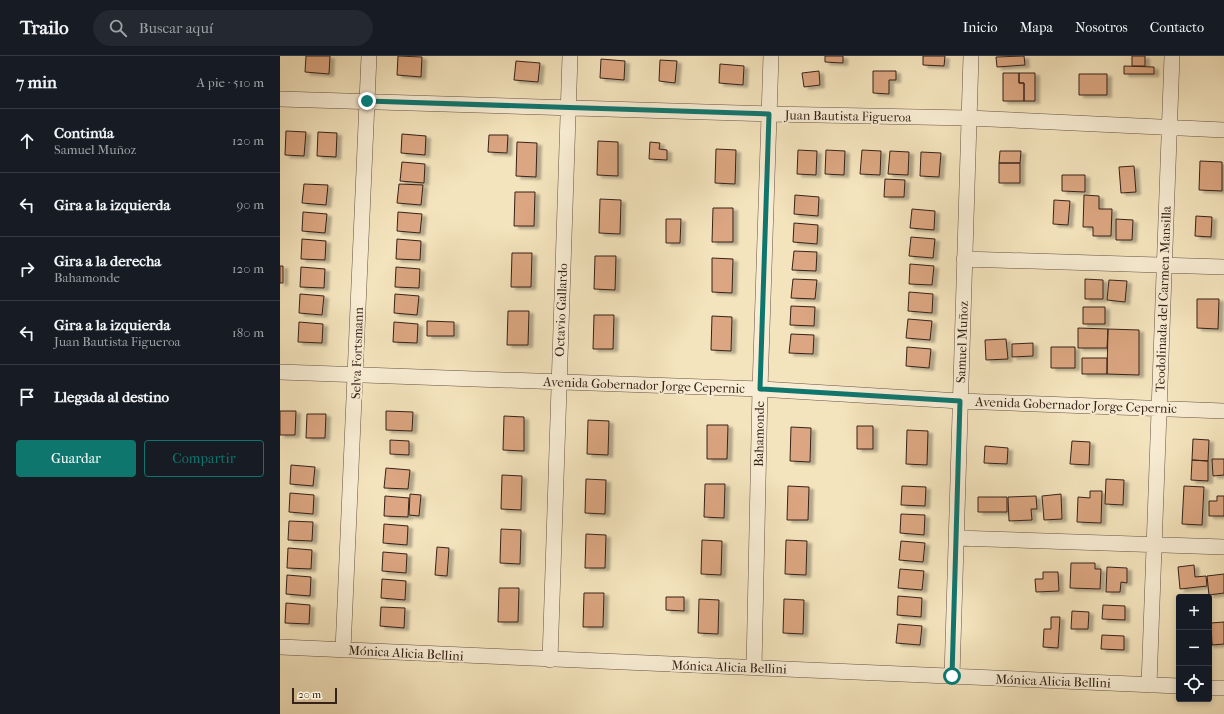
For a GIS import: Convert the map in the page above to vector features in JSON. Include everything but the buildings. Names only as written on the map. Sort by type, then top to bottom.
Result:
[{"type":"street","name":"Selva Fortsmann","points":[[343,650],[369,56]]},
{"type":"street","name":"Octavio Gallardo","points":[[550,660],[570,56]]},
{"type":"street","name":"Bahamonde","points":[[754,668],[760,389],[771,56]]},
{"type":"street","name":"Samuel Muñoz","points":[[952,676],[971,56]]},
{"type":"street","name":"Teodolinada del Carmen Mansilla","points":[[1149,685],[1172,56]]},
{"type":"street","name":"Juan Bautista Figueroa","points":[[280,99],[769,114],[968,118],[1224,130]]},
{"type":"street","points":[[964,259],[1224,267]]},
{"type":"street","name":"Avenida Gobernador Jorge Cepernic","points":[[280,372],[760,389],[960,401],[1224,411]]},
{"type":"street","points":[[956,538],[1224,547]]},
{"type":"street","name":"Mónica Alicia Bellini","points":[[280,647],[550,660],[1176,686]]},
{"type":"street","points":[[1212,688],[1224,688]]},
{"type":"route","points":[[367,101],[769,114],[760,389],[960,401],[952,676]]}]
